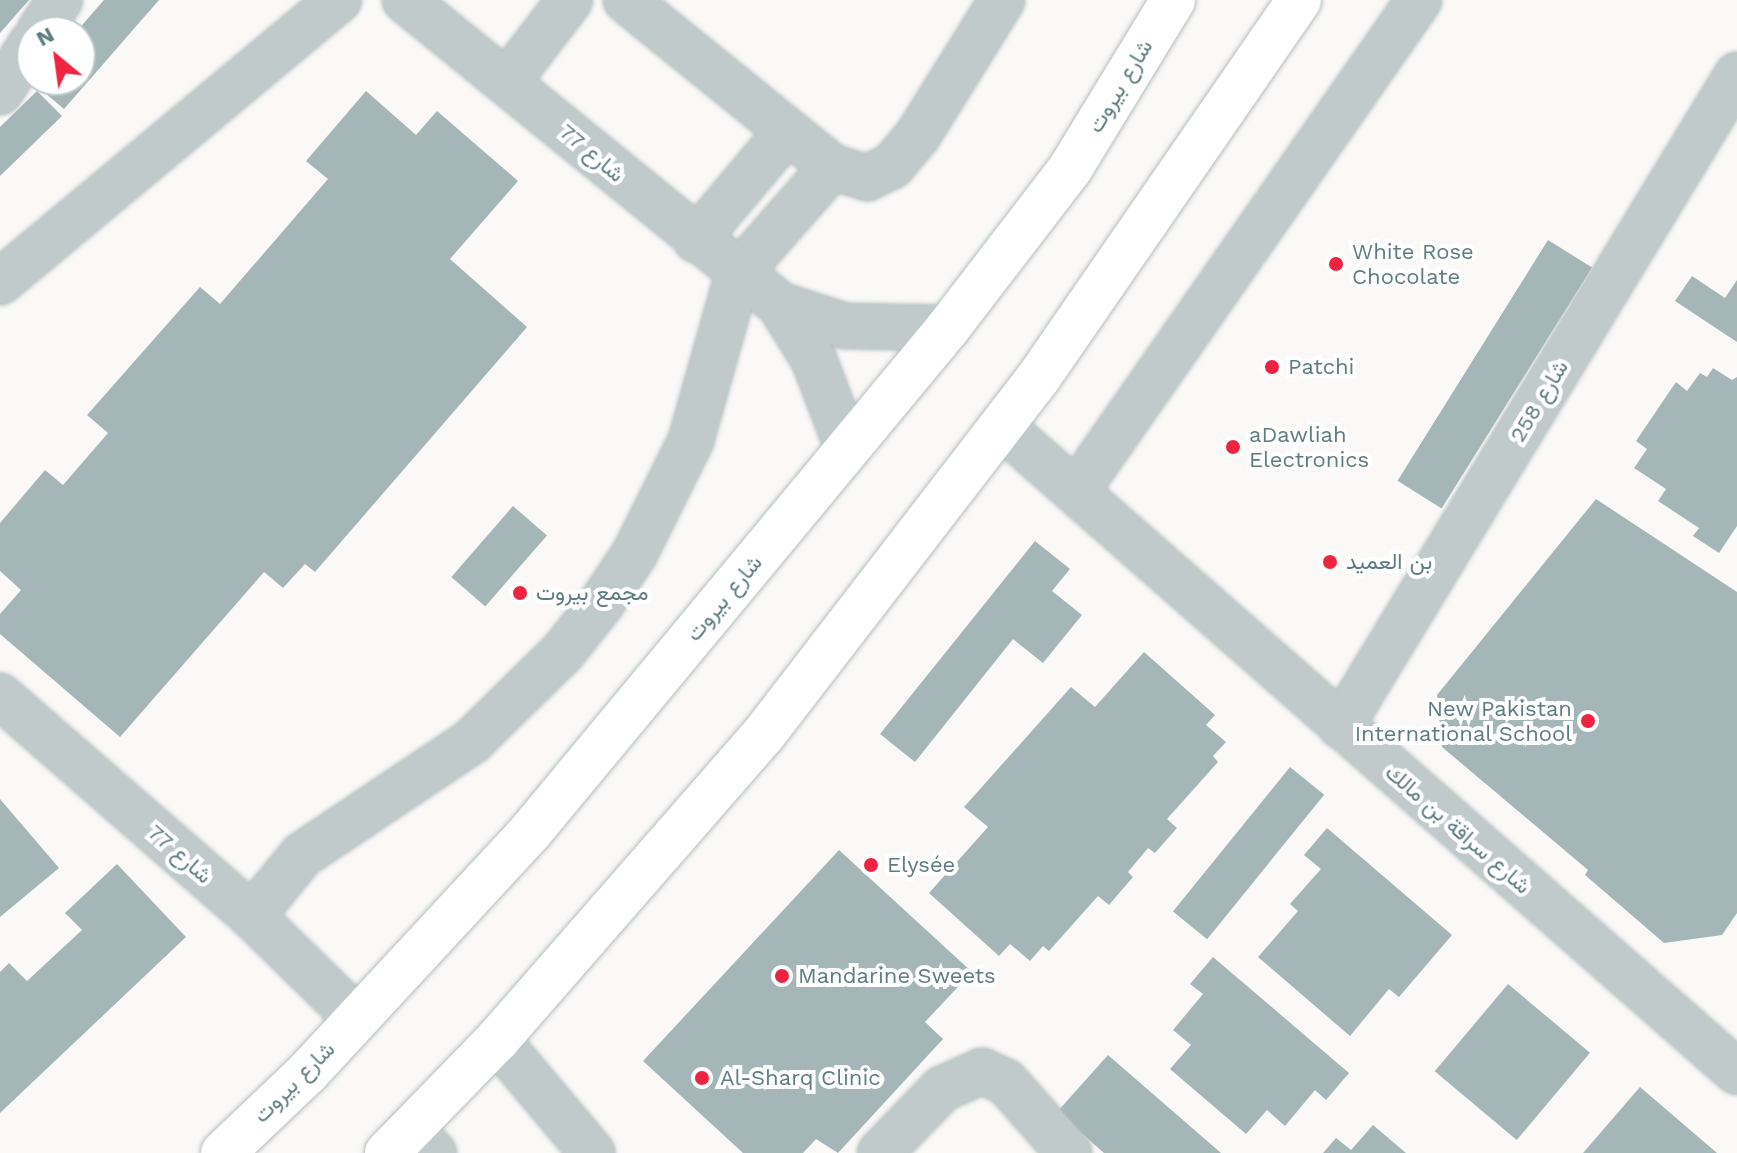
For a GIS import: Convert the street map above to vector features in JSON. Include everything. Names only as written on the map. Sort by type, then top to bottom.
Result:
[{"type":"main road","points":[[1142,51],[1165,0]]},
{"type":"main road","name":"شارع بيروت","points":[[223,1153],[356,1018],[531,831],[948,328],[1070,169],[1173,0]]},
{"type":"main road","points":[[410,1145],[497,1040],[764,734],[1001,426],[1299,0]]},
{"type":"street","points":[[0,282],[339,0]]},
{"type":"street","name":"شارع 77","points":[[405,0],[696,240],[780,305],[845,326],[948,328]]},
{"type":"street","points":[[507,82],[570,0]]},
{"type":"street","points":[[626,0],[832,167],[867,178],[892,166],[918,135],[1002,0]]},
{"type":"street","points":[[1078,489],[1419,0]]},
{"type":"street","points":[[0,92],[16,68]]},
{"type":"street","name":"شارع 258","points":[[1341,726],[1737,75]]},
{"type":"street","points":[[696,240],[787,132]]},
{"type":"street","points":[[252,916],[302,855],[472,741],[562,653],[601,604],[635,553],[691,440],[738,274],[832,167]]},
{"type":"street","name":"شارع 77","points":[[780,305],[814,360],[848,449]]},
{"type":"street","name":"شارع سراقة بن مالك","points":[[1001,426],[1078,489],[1341,726],[1737,1070]]},
{"type":"street","name":"شارع 77","points":[[0,696],[252,916],[356,1018]]},
{"type":"street","points":[[497,1040],[592,1153]]},
{"type":"street","points":[[880,1153],[942,1089],[982,1071],[1006,1082],[1069,1153]]},
{"type":"building","points":[[0,0],[29,0],[0,33]]},
{"type":"building","points":[[104,0],[159,0],[96,72],[96,16],[90,16]]},
{"type":"building","points":[[366,91],[416,135],[437,111],[518,181],[450,259],[527,327],[315,572],[305,564],[283,588],[264,572],[120,737],[0,634],[0,614],[21,590],[0,571],[0,523],[45,470],[63,485],[108,433],[87,415],[200,287],[220,304],[328,179],[306,161]]},
{"type":"building","points":[[32,96],[42,96],[62,116],[0,176],[0,127]]},
{"type":"building","points":[[49,96],[75,96],[64,109]]},
{"type":"building","points":[[1548,240],[1592,268],[1442,508],[1398,481]]},
{"type":"building","points":[[1692,276],[1725,298],[1737,280],[1737,342],[1675,301]]},
{"type":"building","points":[[1713,368],[1732,380],[1737,377],[1737,526],[1719,553],[1693,536],[1699,528],[1658,501],[1666,489],[1634,468],[1647,449],[1636,441],[1676,382],[1687,391],[1700,373],[1707,377]]},
{"type":"building","name":"New Pakistan International School","points":[[1596,499],[1737,592],[1737,913],[1722,935],[1664,943],[1585,875],[1588,870],[1442,747],[1437,695]]},
{"type":"building","points":[[513,506],[547,536],[485,606],[451,577]]},
{"type":"building","points":[[1035,541],[1070,569],[1052,591],[1082,615],[1043,663],[1013,639],[915,762],[880,734]]},
{"type":"building","points":[[1144,652],[1215,715],[1206,725],[1226,742],[1213,756],[1218,762],[1167,819],[1177,828],[1155,853],[1148,848],[1128,872],[1133,877],[1109,905],[1098,896],[1049,951],[1043,946],[1030,961],[1010,944],[999,956],[929,893],[988,827],[964,807],[1071,687],[1095,707]]},
{"type":"building","points":[[1290,767],[1324,795],[1207,939],[1173,912]]},
{"type":"building","points":[[0,799],[59,868],[0,917]]},
{"type":"building","points":[[1327,828],[1452,935],[1399,997],[1389,989],[1350,1036],[1258,957],[1298,911],[1290,904],[1321,869],[1304,855]]},
{"type":"building","points":[[839,850],[972,972],[925,1022],[943,1039],[838,1153],[816,1139],[803,1153],[743,1153],[643,1061]]},
{"type":"building","points":[[117,864],[186,937],[0,1113],[0,972],[9,963],[27,981],[82,930],[65,913]]},
{"type":"building","points":[[1213,957],[1349,1073],[1326,1100],[1315,1090],[1285,1126],[1267,1110],[1246,1134],[1170,1069],[1191,1045],[1173,1030],[1203,994],[1190,984]]},
{"type":"building","points":[[1508,984],[1590,1053],[1517,1140],[1435,1071]]},
{"type":"building","points":[[1108,1055],[1221,1153],[1104,1153],[1057,1112]]},
{"type":"building","points":[[1640,1087],[1717,1153],[1583,1153]]},
{"type":"building","points":[[1373,1125],[1406,1153],[1323,1153],[1336,1138],[1351,1150]]},
{"type":"place","name":"White Rose Chocolate","points":[[1336,264]]},
{"type":"place","name":"Patchi","points":[[1272,367]]},
{"type":"place","name":"aDawliah Electronics","points":[[1233,447]]},
{"type":"place","name":"بن العميد","points":[[1330,562]]},
{"type":"place","name":"مجمع بيروت","points":[[520,593]]},
{"type":"place","name":"New Pakistan International School","points":[[1588,721]]},
{"type":"place","name":"Elysée","points":[[871,865]]},
{"type":"place","name":"Mandarine Sweets","points":[[782,976]]},
{"type":"place","name":"Al-Sharq Clinic","points":[[702,1078]]}]
